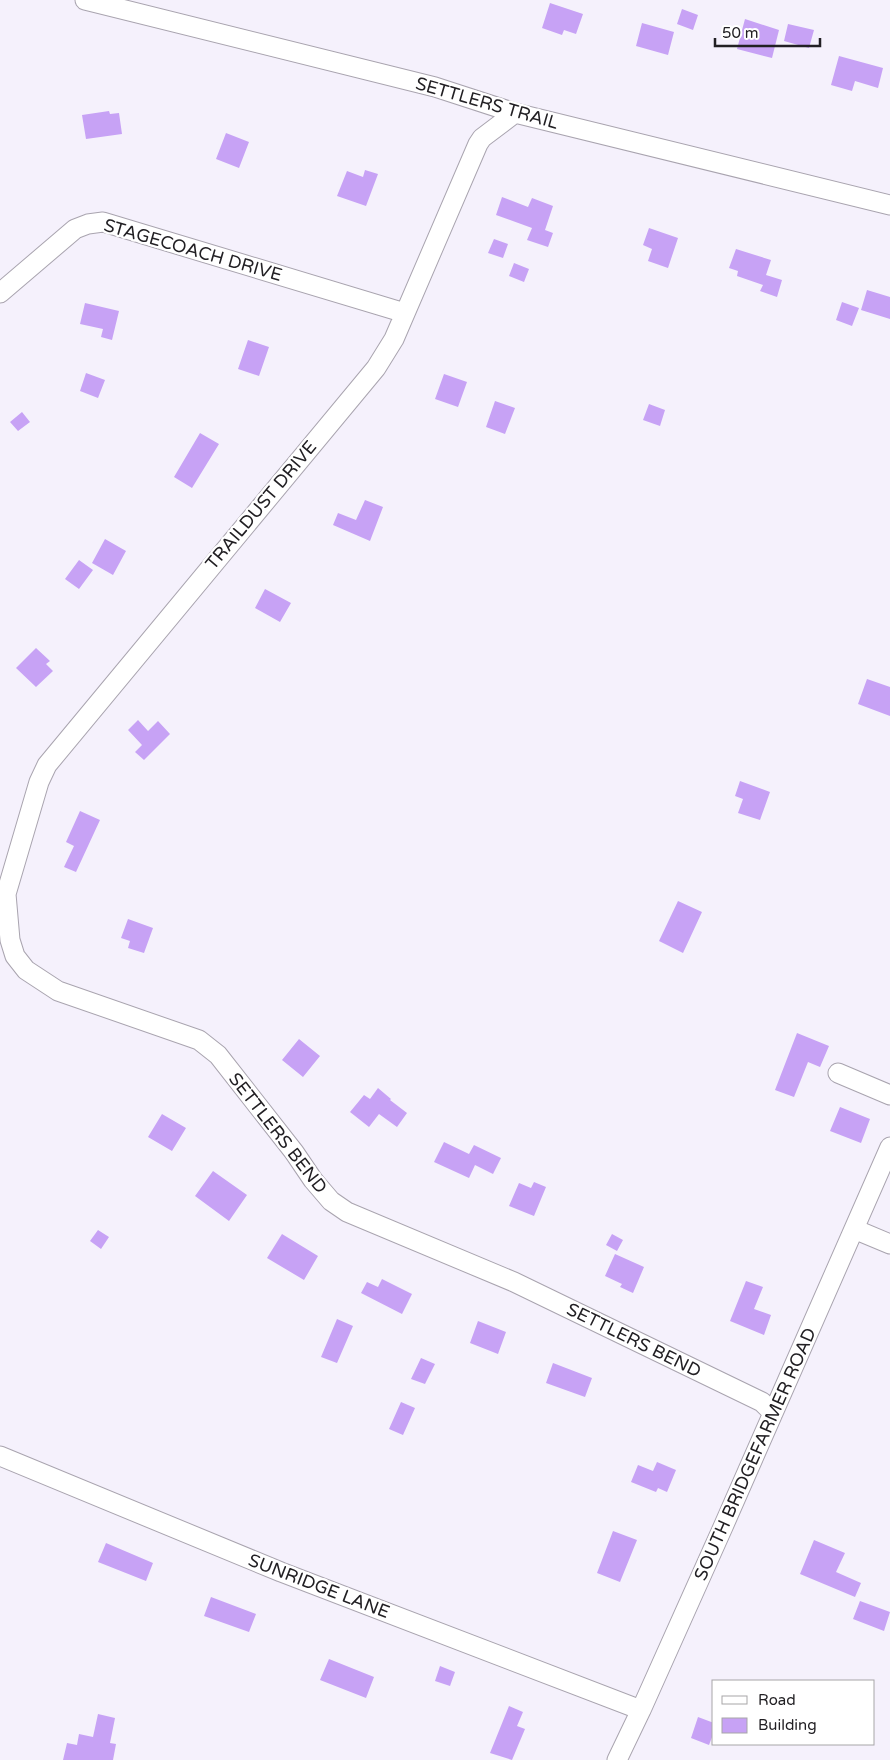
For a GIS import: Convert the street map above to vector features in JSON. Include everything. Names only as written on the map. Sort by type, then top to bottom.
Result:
[{"type":"street","name":"SETTLERS TRAIL","points":[[84,0],[435,86],[515,113],[890,205]]},
{"type":"street","name":"TRAILDUST DRIVE","points":[[3,893],[39,782],[47,765],[376,368],[394,340],[474,151],[482,138],[515,113]]},
{"type":"street","name":"STAGECOACH DRIVE","points":[[0,293],[75,229],[88,224],[103,222],[405,312]]},
{"type":"street","name":"SETTLERS BEND","points":[[3,893],[10,940],[15,956],[26,970],[58,991],[199,1040],[218,1055],[331,1201],[347,1212],[514,1282],[762,1402],[773,1413]]},
{"type":"street","points":[[838,1073],[890,1096]]},
{"type":"street","name":"SOUTH BRIDGEFARMER ROAD","points":[[617,1760],[642,1710],[890,1147]]},
{"type":"street","points":[[854,1229],[890,1244]]},
{"type":"street","name":"SUNRIDGE LANE","points":[[0,1456],[280,1572],[642,1710]]},
{"type":"building","points":[[550,3],[583,14],[576,34],[564,30],[562,35],[542,28]]},
{"type":"building","points":[[682,9],[698,15],[693,30],[677,24]]},
{"type":"building","points":[[745,19],[779,30],[772,58],[737,49]]},
{"type":"building","points":[[642,23],[674,32],[668,55],[636,46]]},
{"type":"building","points":[[788,24],[814,30],[809,48],[784,41]]},
{"type":"building","points":[[839,56],[883,68],[878,88],[855,81],[852,91],[831,85]]},
{"type":"building","points":[[109,111],[110,114],[119,113],[122,134],[86,139],[82,115]]},
{"type":"building","points":[[226,133],[249,142],[239,168],[216,159]]},
{"type":"building","points":[[365,170],[378,174],[366,206],[337,196],[347,171],[363,177]]},
{"type":"building","points":[[502,197],[528,207],[532,198],[553,206],[545,230],[553,233],[548,247],[527,240],[532,228],[496,215]]},
{"type":"building","points":[[649,228],[678,238],[668,268],[648,261],[652,249],[643,245]]},
{"type":"building","points":[[494,239],[508,244],[503,258],[488,253]]},
{"type":"building","points":[[736,249],[771,260],[766,275],[782,280],[777,297],[760,291],[763,285],[737,276],[738,271],[729,268]]},
{"type":"building","points":[[514,263],[529,269],[524,282],[509,276]]},
{"type":"building","points":[[867,290],[890,297],[890,319],[861,310]]},
{"type":"building","points":[[842,302],[859,308],[852,326],[836,320]]},
{"type":"building","points":[[85,303],[119,311],[112,340],[101,337],[103,329],[80,324]]},
{"type":"building","points":[[248,340],[269,347],[259,376],[238,369]]},
{"type":"building","points":[[86,373],[105,380],[98,398],[80,391]]},
{"type":"building","points":[[444,374],[467,382],[458,407],[435,399]]},
{"type":"building","points":[[495,401],[515,408],[505,434],[486,427]]},
{"type":"building","points":[[649,404],[665,410],[660,426],[643,420]]},
{"type":"building","points":[[22,412],[30,422],[18,431],[10,422]]},
{"type":"building","points":[[200,433],[219,444],[192,488],[174,477]]},
{"type":"building","points":[[365,500],[383,507],[370,541],[333,525],[338,513],[356,520]]},
{"type":"building","points":[[105,539],[126,551],[113,575],[92,563]]},
{"type":"building","points":[[79,560],[93,570],[79,589],[65,579]]},
{"type":"building","points":[[265,589],[291,603],[280,622],[255,608]]},
{"type":"building","points":[[36,648],[50,661],[46,664],[53,671],[36,687],[16,668]]},
{"type":"building","points":[[867,679],[890,687],[890,716],[858,704]]},
{"type":"building","points":[[138,720],[148,731],[158,721],[170,734],[144,760],[135,752],[142,745],[128,730]]},
{"type":"building","points":[[740,781],[770,792],[760,820],[738,813],[743,799],[735,796]]},
{"type":"building","points":[[80,811],[100,820],[76,872],[64,867],[74,846],[66,842]]},
{"type":"building","points":[[678,901],[702,912],[683,953],[659,941]]},
{"type":"building","points":[[128,919],[153,928],[144,953],[128,948],[130,941],[121,938]]},
{"type":"building","points":[[797,1033],[829,1046],[820,1067],[808,1062],[794,1097],[775,1090]]},
{"type":"building","points":[[299,1039],[320,1056],[303,1077],[282,1060]]},
{"type":"building","points":[[378,1088],[407,1113],[397,1127],[379,1114],[369,1127],[350,1112],[364,1095],[370,1099]]},
{"type":"building","points":[[840,1107],[870,1119],[861,1143],[830,1131]]},
{"type":"building","points":[[162,1114],[186,1128],[172,1151],[148,1137]]},
{"type":"building","points":[[444,1142],[469,1154],[474,1145],[501,1158],[493,1174],[475,1165],[469,1178],[434,1162]]},
{"type":"building","points":[[213,1171],[247,1195],[229,1221],[195,1196]]},
{"type":"building","points":[[534,1182],[546,1187],[534,1216],[509,1206],[519,1183],[531,1188]]},
{"type":"building","points":[[98,1230],[109,1237],[101,1249],[90,1241]]},
{"type":"building","points":[[282,1234],[318,1256],[304,1280],[267,1258]]},
{"type":"building","points":[[612,1234],[623,1240],[617,1251],[606,1245]]},
{"type":"building","points":[[615,1254],[644,1267],[633,1293],[620,1287],[622,1284],[605,1276]]},
{"type":"building","points":[[382,1279],[412,1294],[402,1314],[361,1293],[367,1282],[378,1287]]},
{"type":"building","points":[[746,1281],[763,1287],[754,1309],[771,1315],[764,1335],[730,1321]]},
{"type":"building","points":[[337,1319],[353,1326],[337,1363],[321,1357]]},
{"type":"building","points":[[478,1321],[506,1332],[498,1354],[470,1343]]},
{"type":"building","points":[[421,1358],[435,1364],[425,1384],[411,1379]]},
{"type":"building","points":[[553,1363],[592,1378],[585,1397],[546,1383]]},
{"type":"building","points":[[401,1402],[415,1408],[403,1435],[389,1429]]},
{"type":"building","points":[[657,1462],[676,1470],[667,1492],[658,1488],[656,1492],[631,1482],[638,1465],[653,1471]]},
{"type":"building","points":[[613,1531],[637,1540],[620,1582],[597,1573]]},
{"type":"building","points":[[814,1540],[845,1553],[836,1572],[861,1583],[855,1597],[800,1574]]},
{"type":"building","points":[[106,1543],[153,1563],[146,1581],[98,1562]]},
{"type":"building","points":[[211,1597],[256,1614],[249,1632],[204,1616]]},
{"type":"building","points":[[860,1601],[890,1612],[884,1631],[853,1619]]},
{"type":"building","points":[[329,1659],[374,1677],[366,1698],[320,1680]]},
{"type":"building","points":[[440,1666],[455,1672],[450,1686],[435,1681]]},
{"type":"building","points":[[509,1706],[523,1712],[517,1726],[525,1729],[512,1760],[490,1753]]},
{"type":"building","points":[[98,1714],[115,1718],[110,1743],[116,1744],[113,1760],[63,1760],[67,1743],[77,1745],[79,1734],[93,1737]]},
{"type":"building","points":[[698,1717],[712,1722],[712,1737],[709,1745],[691,1738]]}]
